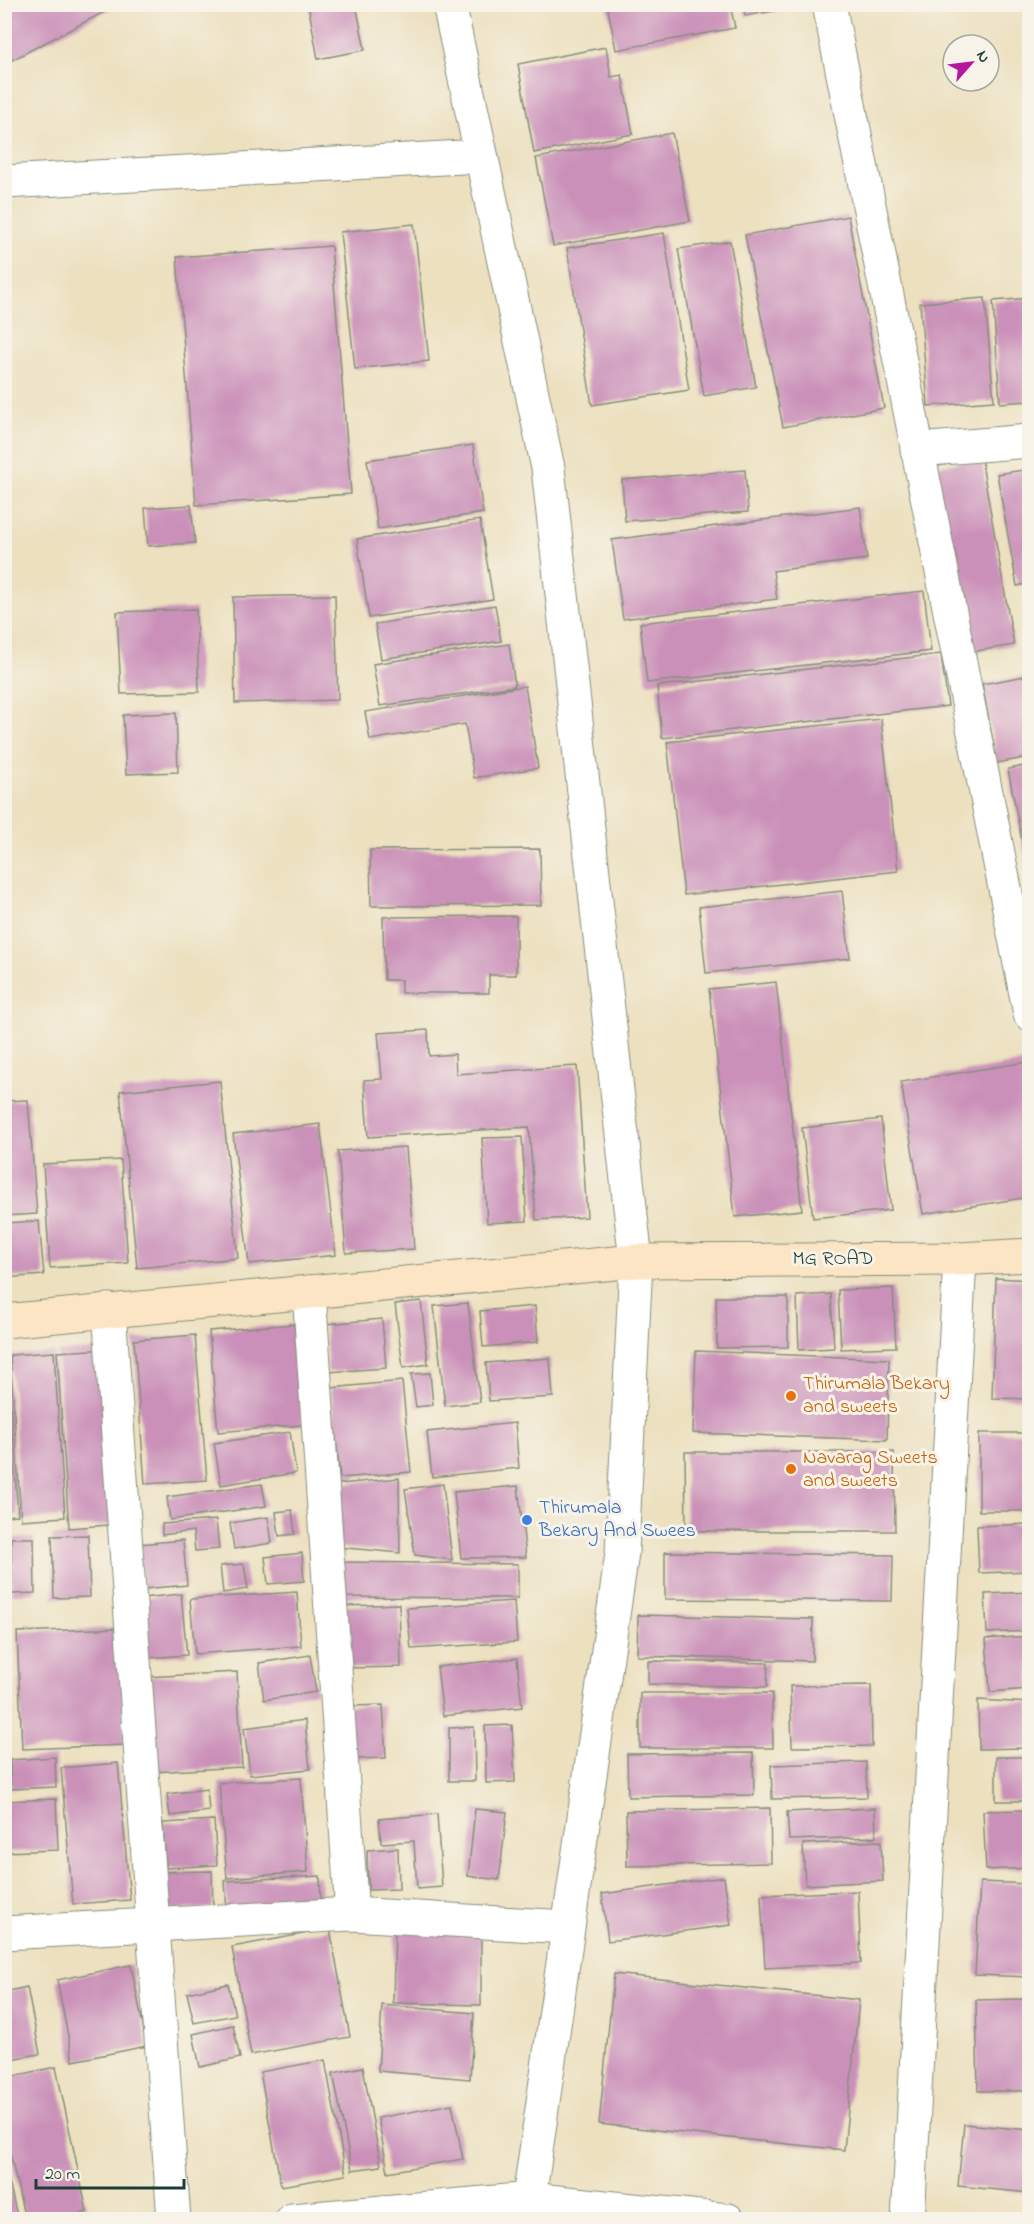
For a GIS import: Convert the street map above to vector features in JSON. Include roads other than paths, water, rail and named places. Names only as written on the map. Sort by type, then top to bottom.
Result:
[{"type":"main road","name":"MG ROAD","points":[[4,1321],[636,1261],[960,1259],[1029,1255]]},
{"type":"street","points":[[449,4],[548,468],[636,1261],[621,1552],[528,2210]]},
{"type":"street","points":[[829,4],[1029,1014]]},
{"type":"street","points":[[4,182],[481,156]]},
{"type":"street","points":[[917,450],[1029,441]]},
{"type":"street","points":[[908,2220],[960,1259]]},
{"type":"street","points":[[309,1292],[352,1914]]},
{"type":"street","points":[[109,1310],[174,2220]]},
{"type":"street","points":[[4,1933],[352,1914],[567,1927]]},
{"type":"street","points":[[292,2220],[528,2210],[728,2220]]},
{"type":"place","name":"Thirumala Bekary and sweets","points":[[791,1396]]},
{"type":"place","name":"Navarag Sweets and sweets","points":[[791,1469]]},
{"type":"place","name":"Thirumala Bekary And Swees","points":[[527,1520]]}]
